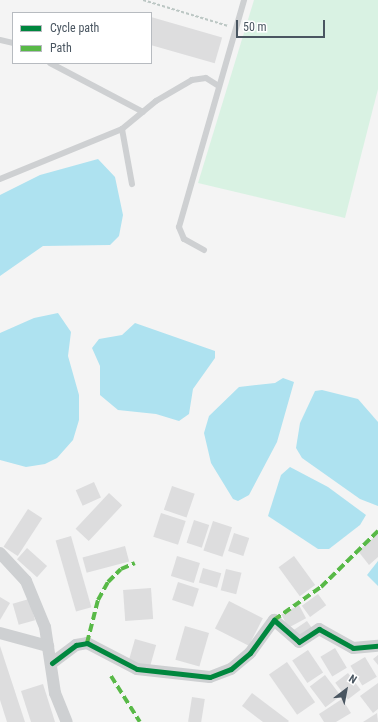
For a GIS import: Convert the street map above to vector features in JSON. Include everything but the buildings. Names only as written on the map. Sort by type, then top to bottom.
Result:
[{"type":"street","points":[[0,554],[26,581],[48,646],[52,663],[55,693],[67,722]]},
{"type":"street","points":[[52,663],[76,645],[87,643],[137,669],[210,677],[231,669],[250,653],[274,620],[299,642],[319,629],[353,648],[378,646]]},
{"type":"street","points":[[0,633],[48,646]]},
{"type":"lane","points":[[204,250],[184,239],[179,227],[244,0]]},
{"type":"lane","points":[[0,40],[12,43]]},
{"type":"lane","points":[[52,64],[143,112]]},
{"type":"lane","points":[[0,179],[122,129],[143,112],[192,80],[206,78],[219,86]]},
{"type":"lane","points":[[122,129],[132,184]]},
{"type":"path","points":[[143,0],[235,29]]},
{"type":"green space","points":[[254,0],[378,0],[378,89],[345,218],[198,183]]},
{"type":"water","points":[[98,159],[115,177],[123,215],[119,236],[110,245],[43,246],[0,276],[0,195],[40,175]]},
{"type":"water","points":[[58,313],[71,332],[68,356],[79,395],[79,420],[73,440],[57,458],[45,464],[26,467],[0,460],[0,333],[34,318]]},
{"type":"water","points":[[135,323],[215,351],[215,358],[193,389],[189,414],[179,421],[156,414],[118,410],[100,395],[100,366],[92,348],[99,339],[122,335]]},
{"type":"water","points":[[283,378],[294,382],[277,442],[249,495],[238,501],[233,499],[211,463],[204,433],[209,416],[239,387],[275,383]]},
{"type":"water","points":[[322,390],[358,399],[378,422],[378,506],[360,499],[302,458],[296,448],[300,423],[315,391]]},
{"type":"water","points":[[290,467],[328,487],[366,515],[360,525],[329,549],[318,549],[268,516],[281,475]]},
{"type":"water","points":[[378,561],[378,586],[367,575]]},
{"type":"marked path","points":[[274,620],[321,587],[378,531]]},
{"type":"marked path","points":[[87,643],[98,600],[108,582],[121,569],[135,563]]},
{"type":"marked path","points":[[111,676],[140,722]]},
{"type":"cycle path","points":[[52,663],[76,645],[87,643],[137,669],[210,677],[231,669],[250,653],[274,620],[299,642],[319,629],[353,648],[378,646]]}]
